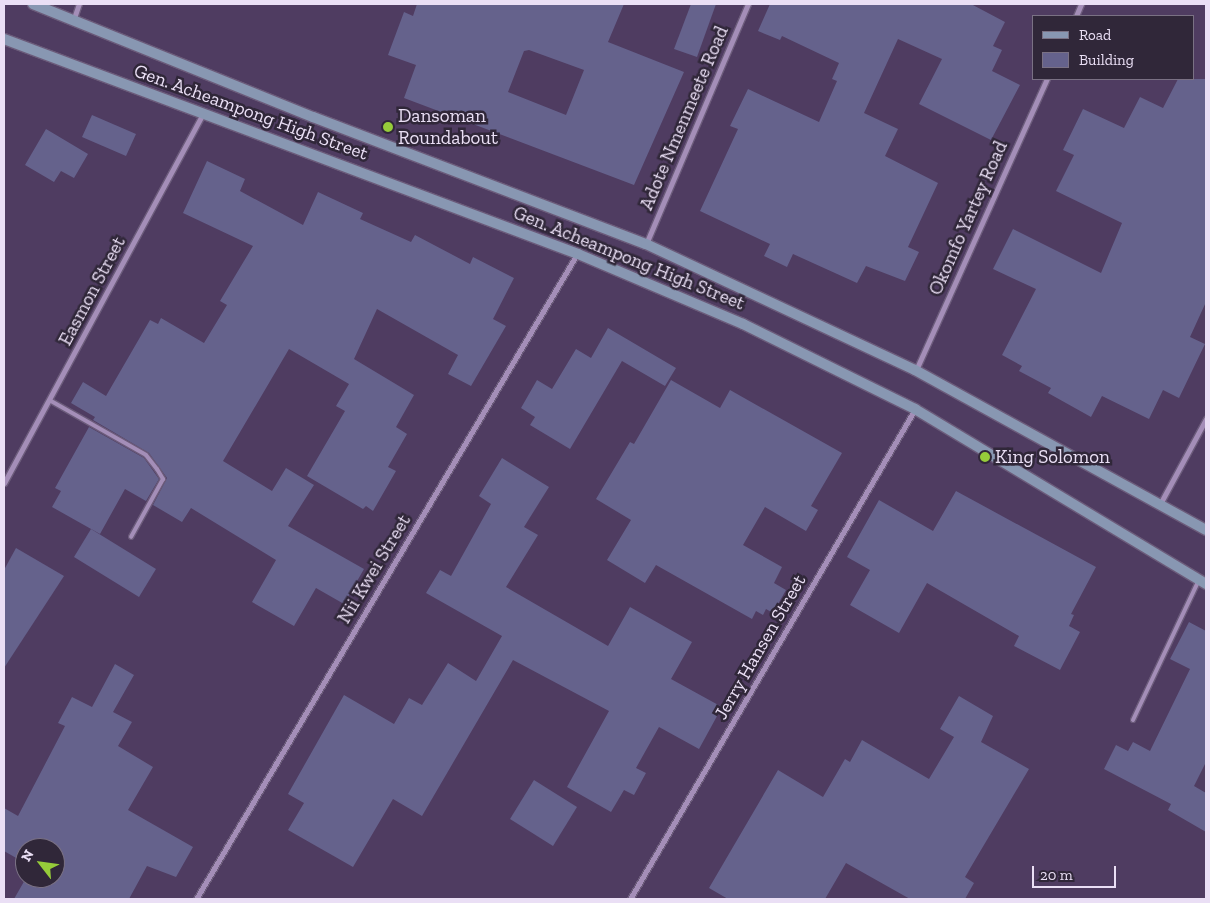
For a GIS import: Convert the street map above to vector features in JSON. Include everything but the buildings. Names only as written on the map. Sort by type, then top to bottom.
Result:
[{"type":"main road","name":"Gen. Acheampong High Street","points":[[33,4],[72,21],[646,244],[916,370],[1206,530]]},
{"type":"main road","name":"Gen. Acheampong High Street","points":[[4,39],[204,112],[578,254],[743,324],[915,409],[1203,582]]},
{"type":"street","points":[[72,21],[79,4]]},
{"type":"street","name":"Adote Nmenmeete Road","points":[[646,244],[748,4]]},
{"type":"street","name":"Okomfo Yartey Road","points":[[916,370],[1047,80]]},
{"type":"street","name":"Easmon Street","points":[[4,483],[51,400],[204,112]]},
{"type":"street","name":"Nii Kwei Street","points":[[196,899],[578,254]]},
{"type":"street","name":"Jerry Hansen Street","points":[[630,899],[915,409]]},
{"type":"street","points":[[1160,504],[1206,419]]},
{"type":"lane","points":[[51,400],[146,455],[163,479],[131,537]]},
{"type":"lane","points":[[1133,720],[1203,582]]},
{"type":"place","name":"Dansoman Roundabout","points":[[388,127]]},
{"type":"place","name":"King Solomon","points":[[985,457]]}]
